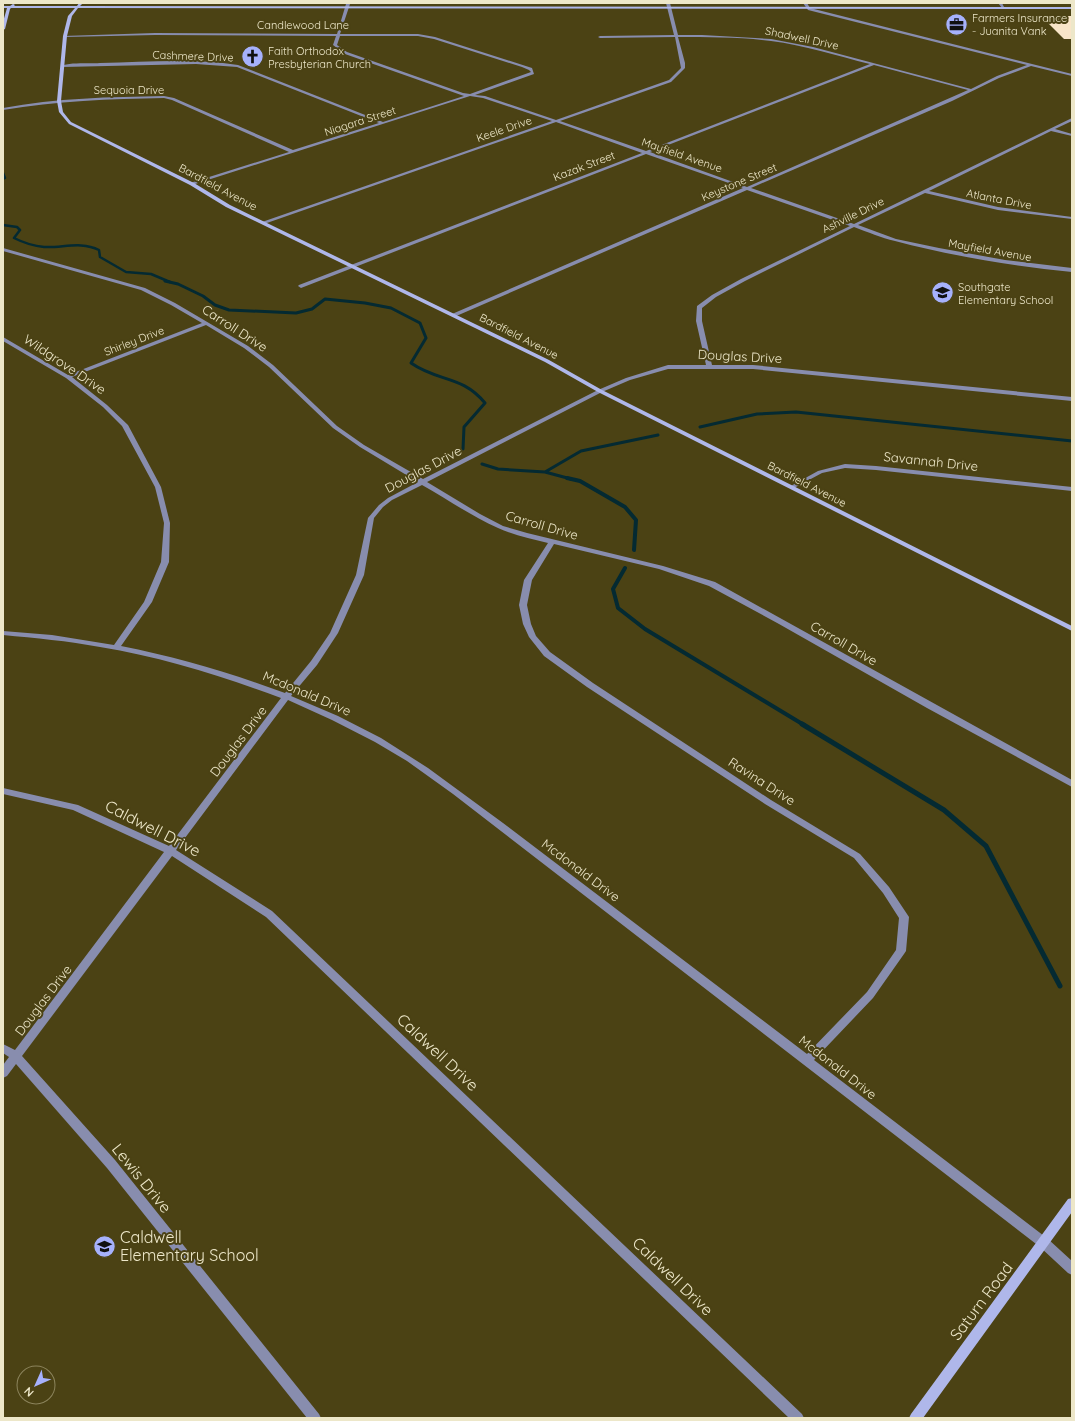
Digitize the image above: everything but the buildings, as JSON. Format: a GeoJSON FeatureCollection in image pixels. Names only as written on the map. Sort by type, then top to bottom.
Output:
{"type":"FeatureCollection","features":[{"type":"Feature","properties":{"kind":"main road"},"geometry":{"type":"LineString","coordinates":[[3,3],[80,5]]}},
{"type":"Feature","properties":{"kind":"main road"},"geometry":{"type":"LineString","coordinates":[[3,29],[8,9],[15,3]]}},
{"type":"Feature","properties":{"kind":"main road"},"geometry":{"type":"LineString","coordinates":[[766,3],[1072,3]]}},
{"type":"Feature","properties":{"kind":"main road"},"geometry":{"type":"LineString","coordinates":[[3,7],[180,4],[347,6],[591,4],[809,9],[1072,8]]}},
{"type":"Feature","properties":{"kind":"main road"},"geometry":{"type":"LineString","coordinates":[[895,4],[899,8]]}},
{"type":"Feature","properties":{"kind":"main road"},"geometry":{"type":"LineString","coordinates":[[58,101],[70,16],[80,5]]}},
{"type":"Feature","properties":{"kind":"main road","name":"Bardfield Avenue"},"geometry":{"type":"LineString","coordinates":[[58,101],[61,112],[70,123],[192,184],[228,206],[547,361],[600,391],[1072,629]]}},
{"type":"Feature","properties":{"kind":"main road","name":"Saturn Road"},"geometry":{"type":"LineString","coordinates":[[914,1418],[1072,1203]]}},
{"type":"Feature","properties":{"kind":"street"},"geometry":{"type":"LineString","coordinates":[[1000,3],[1004,8]]}},
{"type":"Feature","properties":{"kind":"street"},"geometry":{"type":"LineString","coordinates":[[805,4],[809,9],[1072,75]]}},
{"type":"Feature","properties":{"kind":"street"},"geometry":{"type":"LineString","coordinates":[[338,34],[347,6]]}},
{"type":"Feature","properties":{"kind":"street","name":"Keele Drive"},"geometry":{"type":"LineString","coordinates":[[264,223],[670,81],[683,68],[683,63],[669,6]]}},
{"type":"Feature","properties":{"kind":"street","name":"Candlewood Lane"},"geometry":{"type":"LineString","coordinates":[[66,36],[102,34],[338,34],[428,36],[523,66],[531,70],[533,73]]}},
{"type":"Feature","properties":{"kind":"street","name":"Mayfield Avenue"},"geometry":{"type":"LineString","coordinates":[[338,34],[335,45],[346,53],[470,95],[484,97],[556,121],[896,240],[937,250],[1011,263],[1072,270]]}},
{"type":"Feature","properties":{"kind":"street","name":"Shadwell Drive"},"geometry":{"type":"LineString","coordinates":[[600,37],[745,37],[771,40],[812,48],[971,90]]}},
{"type":"Feature","properties":{"kind":"street","name":"Cashmere Drive"},"geometry":{"type":"LineString","coordinates":[[63,66],[182,63],[224,64],[238,66],[383,123]]}},
{"type":"Feature","properties":{"kind":"street","name":"Kazak Street"},"geometry":{"type":"LineString","coordinates":[[301,286],[874,64]]}},
{"type":"Feature","properties":{"kind":"street","name":"Keystone Street"},"geometry":{"type":"LineString","coordinates":[[454,315],[1030,65]]}},
{"type":"Feature","properties":{"kind":"street","name":"Niagara Street"},"geometry":{"type":"LineString","coordinates":[[192,184],[470,95],[533,73]]}},
{"type":"Feature","properties":{"kind":"street","name":"Sequoia Drive"},"geometry":{"type":"LineString","coordinates":[[3,109],[25,104],[58,101],[109,98],[169,98],[293,152]]}},
{"type":"Feature","properties":{"kind":"street","name":"Ashville Drive"},"geometry":{"type":"LineString","coordinates":[[709,366],[699,321],[699,307],[742,280],[1072,118]]}},
{"type":"Feature","properties":{"kind":"street"},"geometry":{"type":"LineString","coordinates":[[1050,129],[1072,135]]}},
{"type":"Feature","properties":{"kind":"street","name":"Atlanta Drive"},"geometry":{"type":"LineString","coordinates":[[925,190],[962,201],[1002,210],[1072,218]]}},
{"type":"Feature","properties":{"kind":"street","name":"Carroll Drive"},"geometry":{"type":"LineString","coordinates":[[3,249],[143,289],[207,323],[246,347],[271,366],[336,427],[362,446],[478,515],[501,527],[552,542],[661,567],[694,576],[712,584],[1072,784]]}},
{"type":"Feature","properties":{"kind":"street","name":"Shirley Drive"},"geometry":{"type":"LineString","coordinates":[[68,377],[207,323]]}},
{"type":"Feature","properties":{"kind":"street","name":"Wildgrove Drive"},"geometry":{"type":"LineString","coordinates":[[3,339],[68,377],[105,406],[125,425],[158,487],[167,523],[164,562],[148,602],[116,647]]}},
{"type":"Feature","properties":{"kind":"street","name":"Douglas Drive"},"geometry":{"type":"LineString","coordinates":[[3,1073],[171,852],[286,697],[314,663],[334,633],[360,575],[371,518],[381,506],[390,499],[600,391],[628,379],[668,367],[753,367],[1072,399]]}},
{"type":"Feature","properties":{"kind":"street","name":"Savannah Drive"},"geometry":{"type":"LineString","coordinates":[[792,487],[820,472],[845,466],[1072,489]]}},
{"type":"Feature","properties":{"kind":"street","name":"Ravina Drive"},"geometry":{"type":"LineString","coordinates":[[552,542],[528,580],[523,605],[527,624],[533,638],[547,654],[590,685],[749,789],[857,856],[886,890],[904,917],[901,951],[870,995],[808,1060]]}},
{"type":"Feature","properties":{"kind":"street","name":"Mcdonald Drive"},"geometry":{"type":"LineString","coordinates":[[3,633],[44,636],[116,647],[244,681],[307,705],[379,741],[420,766],[500,824],[1044,1243],[1072,1269]]}},
{"type":"Feature","properties":{"kind":"street","name":"Caldwell Drive"},"geometry":{"type":"LineString","coordinates":[[3,791],[75,807],[171,852],[269,914],[798,1418]]}},
{"type":"Feature","properties":{"kind":"street","name":"Lewis Drive"},"geometry":{"type":"LineString","coordinates":[[3,1048],[16,1056],[111,1164],[315,1418]]}},
{"type":"Feature","properties":{"kind":"waterway"},"geometry":{"type":"LineString","coordinates":[[3,173],[5,178],[3,179]]}},
{"type":"Feature","properties":{"kind":"waterway"},"geometry":{"type":"LineString","coordinates":[[3,225],[17,227],[20,230],[14,238],[25,243],[44,247],[79,245],[92,247],[99,250],[100,257],[126,272],[151,274],[170,282]]}},
{"type":"Feature","properties":{"kind":"waterway"},"geometry":{"type":"LineString","coordinates":[[165,281],[178,284],[203,296],[215,305],[229,310],[296,313],[312,309],[325,299],[365,303],[391,308],[420,323],[426,338],[411,363],[421,369],[459,383],[476,394],[485,403],[464,427],[463,449]]}},
{"type":"Feature","properties":{"kind":"waterway"},"geometry":{"type":"LineString","coordinates":[[700,427],[757,414],[796,412],[1072,441]]}},
{"type":"Feature","properties":{"kind":"waterway"},"geometry":{"type":"LineString","coordinates":[[545,472],[581,451],[658,435]]}},
{"type":"Feature","properties":{"kind":"waterway"},"geometry":{"type":"LineString","coordinates":[[482,464],[498,469],[545,472]]}},
{"type":"Feature","properties":{"kind":"waterway"},"geometry":{"type":"LineString","coordinates":[[545,472],[569,478]]}},
{"type":"Feature","properties":{"kind":"waterway"},"geometry":{"type":"LineString","coordinates":[[569,478],[580,481],[625,507],[636,520],[634,550]]}},
{"type":"Feature","properties":{"kind":"waterway"},"geometry":{"type":"LineString","coordinates":[[625,568],[613,589],[618,608],[645,629],[804,725]]}},
{"type":"Feature","properties":{"kind":"waterway"},"geometry":{"type":"LineString","coordinates":[[802,724],[944,810],[986,846],[1060,986]]}},
{"type":"Feature","properties":{"kind":"place","name":"Farmers Insurance - Juanita Vank"},"geometry":{"type":"Point","coordinates":[956,24]}},
{"type":"Feature","properties":{"kind":"place","name":"Faith Orthodox Presbyterian Church"},"geometry":{"type":"Point","coordinates":[252,57]}},
{"type":"Feature","properties":{"kind":"place","name":"Southgate Elementary School"},"geometry":{"type":"Point","coordinates":[943,293]}},
{"type":"Feature","properties":{"kind":"place","name":"Caldwell Elementary School"},"geometry":{"type":"Point","coordinates":[104,1246]}}]}
